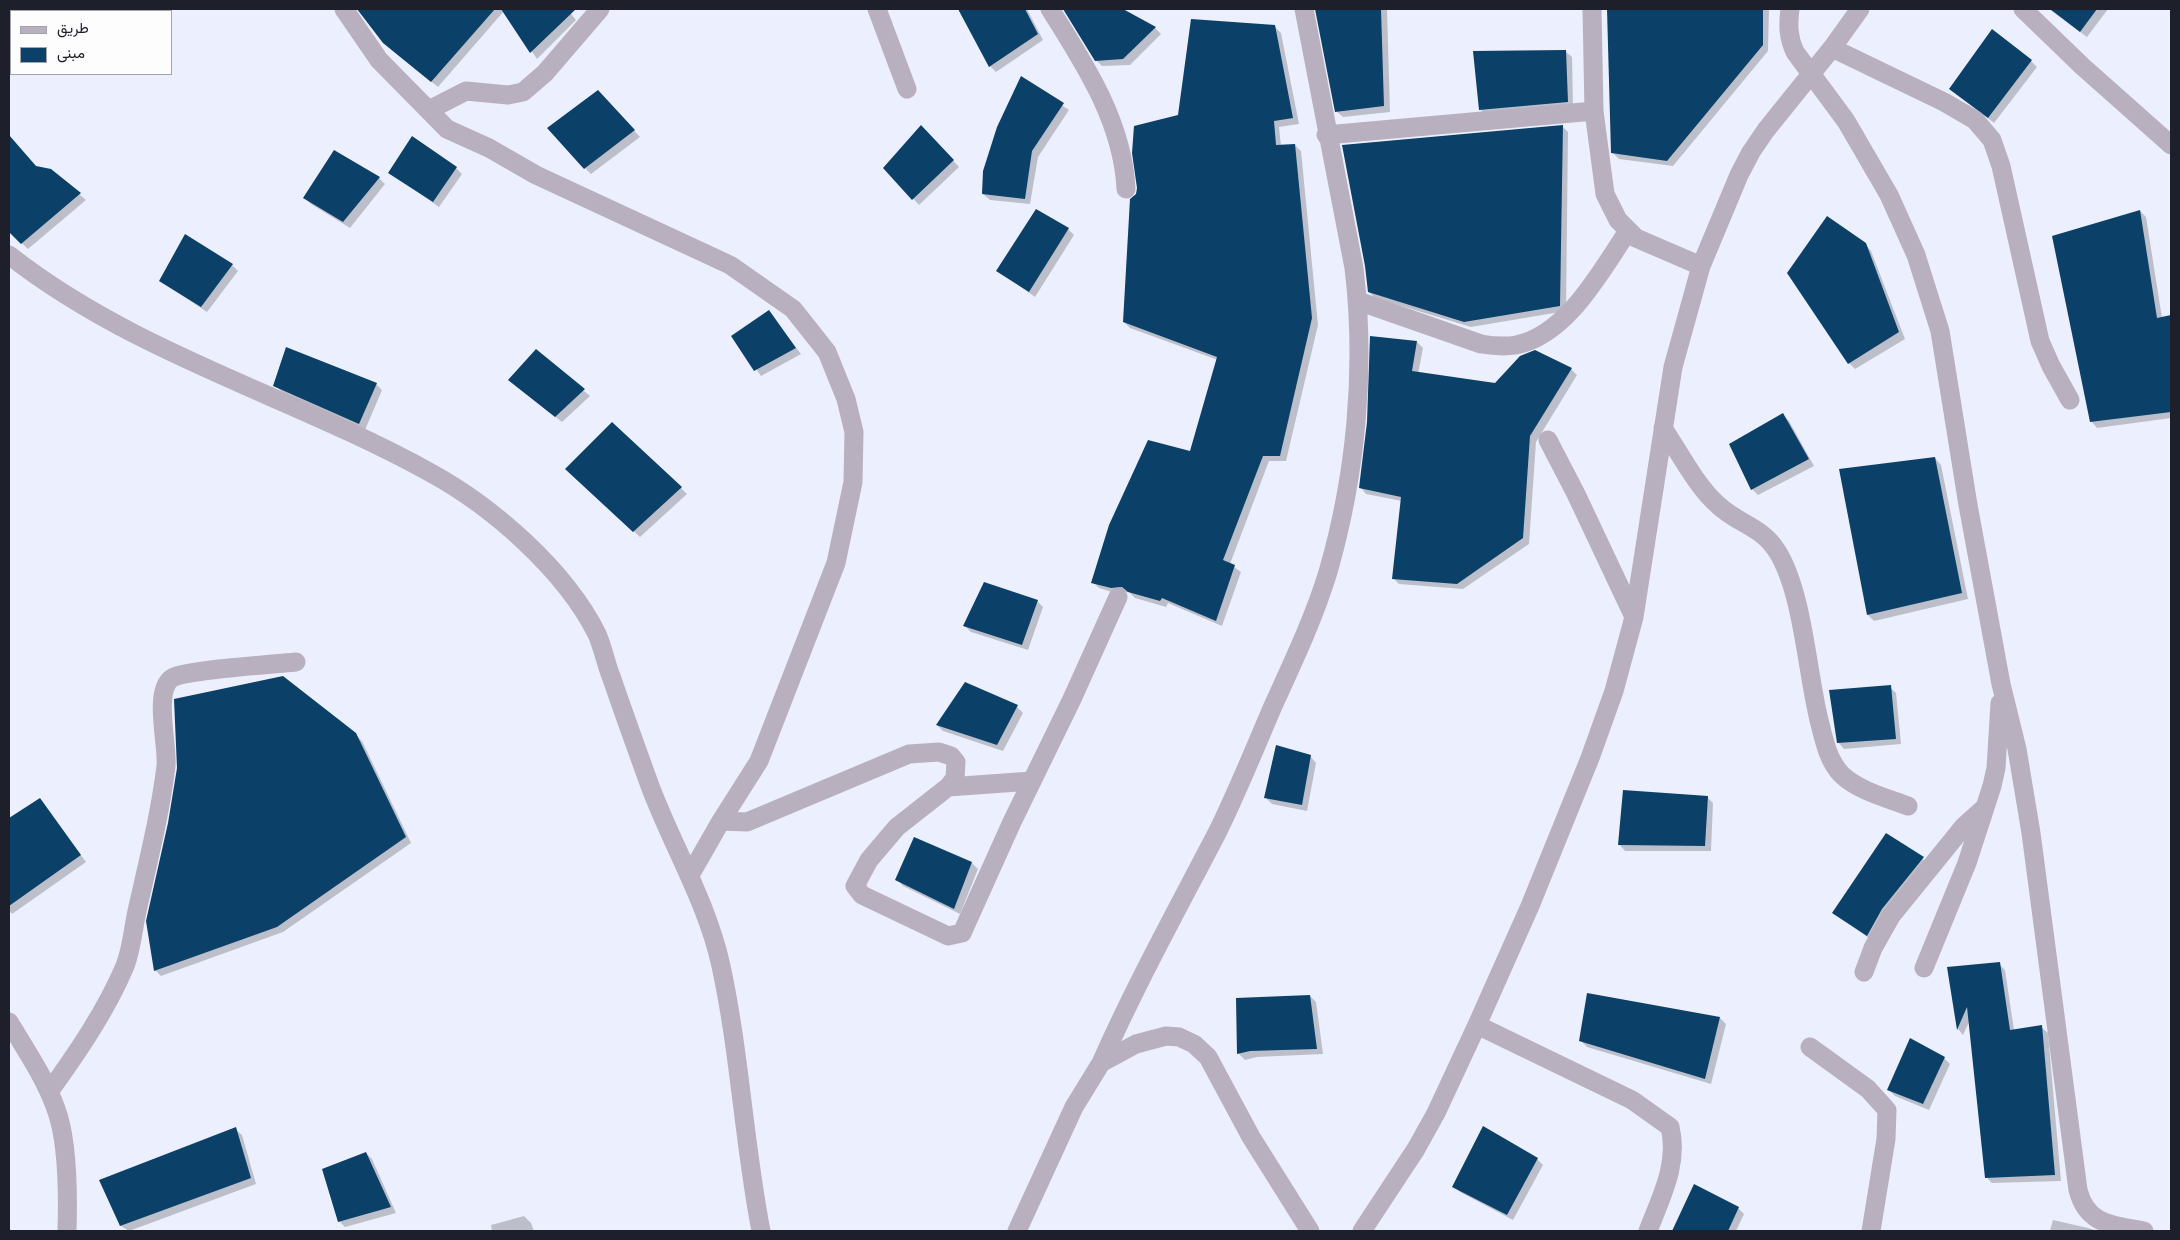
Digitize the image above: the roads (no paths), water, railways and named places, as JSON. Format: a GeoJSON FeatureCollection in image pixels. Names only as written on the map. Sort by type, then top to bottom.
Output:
{"type":"FeatureCollection","features":[{"type":"Feature","properties":{"kind":"street"},"geometry":{"type":"LineString","coordinates":[[344,9],[379,60],[447,128],[489,148],[536,175],[710,254],[753,280],[793,309],[826,352],[846,399],[854,432],[853,482],[836,562],[759,761],[690,875]]}},
{"type":"Feature","properties":{"kind":"street"},"geometry":{"type":"LineString","coordinates":[[429,110],[466,91],[508,95],[523,92],[545,73],[600,9]]}},
{"type":"Feature","properties":{"kind":"street"},"geometry":{"type":"LineString","coordinates":[[877,9],[906,88]]}},
{"type":"Feature","properties":{"kind":"street"},"geometry":{"type":"LineString","coordinates":[[1050,9],[1085,63],[1107,111],[1120,152],[1126,189]]}},
{"type":"Feature","properties":{"kind":"street"},"geometry":{"type":"LineString","coordinates":[[1017,1231],[1074,1107],[1101,1063],[1139,981],[1237,792],[1313,615],[1327,574],[1349,478],[1358,372],[1358,301],[1354,268],[1326,135],[1304,9]]}},
{"type":"Feature","properties":{"kind":"street"},"geometry":{"type":"LineString","coordinates":[[1592,9],[1594,111],[1605,194],[1618,220],[1628,231],[1645,243],[1701,266]]}},
{"type":"Feature","properties":{"kind":"street"},"geometry":{"type":"LineString","coordinates":[[1790,9],[1788,24],[1790,41],[1795,52],[1846,121],[1889,195],[1913,248],[1930,293],[1940,331],[1968,505],[2001,684],[2017,749],[2031,833],[2081,1201],[2085,1210],[2092,1216],[2112,1224],[2144,1231]]}},
{"type":"Feature","properties":{"kind":"street"},"geometry":{"type":"LineString","coordinates":[[1362,1231],[1416,1149],[1436,1113],[1477,1025],[1530,906],[1590,758],[1617,682],[1634,617],[1675,358],[1701,266],[1739,175],[1751,152],[1860,9]]}},
{"type":"Feature","properties":{"kind":"street"},"geometry":{"type":"LineString","coordinates":[[2024,9],[2082,66],[2171,145]]}},
{"type":"Feature","properties":{"kind":"street"},"geometry":{"type":"LineString","coordinates":[[1832,48],[1944,102],[1975,120],[1986,130],[1996,149],[2001,166],[2040,341],[2051,366],[2070,400]]}},
{"type":"Feature","properties":{"kind":"street"},"geometry":{"type":"LineString","coordinates":[[1326,135],[1594,111]]}},
{"type":"Feature","properties":{"kind":"street"},"geometry":{"type":"LineString","coordinates":[[1358,301],[1481,344],[1518,345],[1553,327],[1570,312],[1586,293],[1628,231]]}},
{"type":"Feature","properties":{"kind":"street"},"geometry":{"type":"LineString","coordinates":[[9,255],[54,286],[126,330],[193,364],[373,442],[459,489],[490,512],[528,546],[579,604],[598,636],[650,786],[704,908],[720,963],[730,1011],[750,1175],[761,1231]]}},
{"type":"Feature","properties":{"kind":"street"},"geometry":{"type":"LineString","coordinates":[[1663,428],[1716,504],[1725,512],[1759,530],[1780,558],[1798,613],[1814,699],[1823,737],[1832,763],[1843,776],[1857,785],[1908,806]]}},
{"type":"Feature","properties":{"kind":"street"},"geometry":{"type":"LineString","coordinates":[[1548,440],[1576,494],[1634,617]]}},
{"type":"Feature","properties":{"kind":"street"},"geometry":{"type":"LineString","coordinates":[[721,821],[741,823],[754,820],[900,758],[926,752],[939,752],[951,756],[956,762],[955,778],[948,787],[897,827],[870,860],[855,886],[862,894],[938,932],[954,936],[962,933],[968,925],[997,854],[1072,699],[1118,597]]}},
{"type":"Feature","properties":{"kind":"street"},"geometry":{"type":"LineString","coordinates":[[49,1092],[71,1062],[113,991],[131,948],[160,811],[167,758],[162,695],[166,685],[172,678],[190,674],[296,662]]}},
{"type":"Feature","properties":{"kind":"street"},"geometry":{"type":"LineString","coordinates":[[1924,968],[1967,863],[1996,768],[2001,684]]}},
{"type":"Feature","properties":{"kind":"street"},"geometry":{"type":"LineString","coordinates":[[948,787],[1032,781]]}},
{"type":"Feature","properties":{"kind":"street"},"geometry":{"type":"LineString","coordinates":[[1864,972],[1891,916],[1964,826],[1983,808]]}},
{"type":"Feature","properties":{"kind":"street"},"geometry":{"type":"LineString","coordinates":[[9,1022],[49,1092],[57,1111],[63,1142],[67,1231]]}},
{"type":"Feature","properties":{"kind":"street"},"geometry":{"type":"LineString","coordinates":[[1477,1025],[1632,1100],[1670,1127],[1674,1144],[1672,1164],[1665,1188],[1648,1231]]}},
{"type":"Feature","properties":{"kind":"street"},"geometry":{"type":"LineString","coordinates":[[1101,1063],[1136,1044],[1154,1038],[1179,1037],[1194,1044],[1208,1057],[1251,1137],[1310,1231]]}},
{"type":"Feature","properties":{"kind":"street"},"geometry":{"type":"LineString","coordinates":[[1810,1046],[1868,1089],[1887,1110],[1886,1139],[1871,1231]]}}]}
